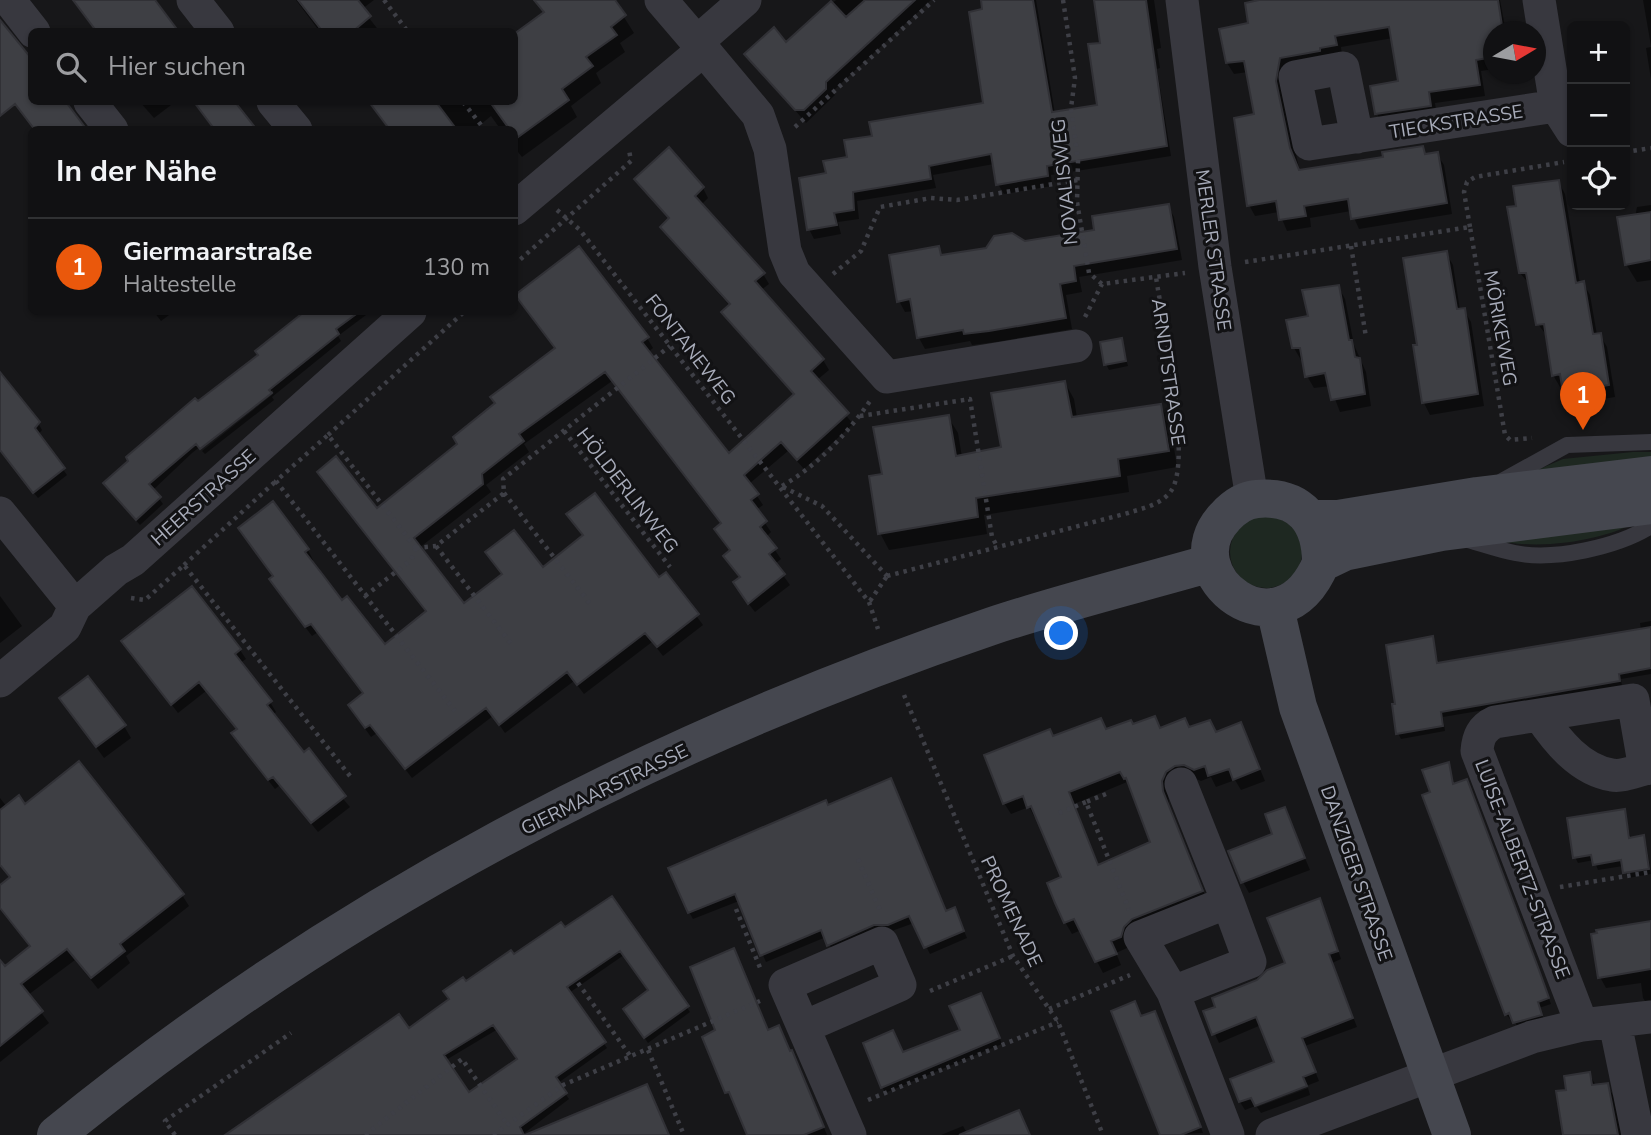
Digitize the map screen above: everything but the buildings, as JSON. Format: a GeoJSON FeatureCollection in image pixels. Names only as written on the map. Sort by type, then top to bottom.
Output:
{"type":"FeatureCollection","features":[{"type":"Feature","properties":{"kind":"main road"},"geometry":{"type":"LineString","coordinates":[[1311,519],[1338,519],[1476,496],[1651,475]]}},
{"type":"Feature","properties":{"kind":"main road"},"geometry":{"type":"LineString","coordinates":[[1274,498],[1295,505],[1311,519],[1321,540],[1321,563],[1312,584],[1296,600],[1275,608],[1253,607],[1234,598],[1219,583],[1212,563],[1212,542],[1219,523],[1233,508],[1252,499],[1274,498]]}},
{"type":"Feature","properties":{"kind":"main road"},"geometry":{"type":"LineString","coordinates":[[1321,563],[1344,552],[1442,532],[1651,505]]}},
{"type":"Feature","properties":{"kind":"main road","name":"GIERMAARSTRASSE"},"geometry":{"type":"LineString","coordinates":[[56,1135],[124,1080],[326,941],[479,849],[627,774],[821,690],[993,626],[1212,563]]}},
{"type":"Feature","properties":{"kind":"main road","name":"DANZIGER STRASSE"},"geometry":{"type":"LineString","coordinates":[[1275,608],[1298,707],[1452,1135]]}},
{"type":"Feature","properties":{"kind":"street"},"geometry":{"type":"LineString","coordinates":[[9,0],[31,28]]}},
{"type":"Feature","properties":{"kind":"street"},"geometry":{"type":"LineString","coordinates":[[193,0],[215,28]]}},
{"type":"Feature","properties":{"kind":"street"},"geometry":{"type":"LineString","coordinates":[[662,0],[758,115],[770,149],[785,251],[794,273],[887,377],[1076,346]]}},
{"type":"Feature","properties":{"kind":"street"},"geometry":{"type":"LineString","coordinates":[[526,199],[617,122],[700,46],[745,0]]}},
{"type":"Feature","properties":{"kind":"street","name":"MERLER STRASSE"},"geometry":{"type":"LineString","coordinates":[[1182,0],[1215,267],[1252,499]]}},
{"type":"Feature","properties":{"kind":"street","name":"TIECKSTRASSE"},"geometry":{"type":"LineString","coordinates":[[1357,137],[1564,119],[1539,0]]}},
{"type":"Feature","properties":{"kind":"street"},"geometry":{"type":"LineString","coordinates":[[92,105],[109,126]]}},
{"type":"Feature","properties":{"kind":"street"},"geometry":{"type":"LineString","coordinates":[[275,105],[293,126]]}},
{"type":"Feature","properties":{"kind":"street","name":"HEERSTRASSE"},"geometry":{"type":"LineString","coordinates":[[0,681],[65,627],[75,606],[116,570],[133,560],[407,315]]}},
{"type":"Feature","properties":{"kind":"street"},"geometry":{"type":"LineString","coordinates":[[0,513],[75,606]]}},
{"type":"Feature","properties":{"kind":"street","name":"LUISE-ALBERTZ-STRASSE"},"geometry":{"type":"LineString","coordinates":[[1540,716],[1487,725],[1478,741],[1477,751],[1582,1025]]}},
{"type":"Feature","properties":{"kind":"street"},"geometry":{"type":"LineString","coordinates":[[1156,964],[1250,962],[1181,784]]}},
{"type":"Feature","properties":{"kind":"street"},"geometry":{"type":"LineString","coordinates":[[1156,964],[1228,902]]}},
{"type":"Feature","properties":{"kind":"street"},"geometry":{"type":"LineString","coordinates":[[804,1027],[900,985],[882,943],[782,987],[804,1027],[845,1124]]}},
{"type":"Feature","properties":{"kind":"street"},"geometry":{"type":"LineString","coordinates":[[1156,964],[1228,1135]]}},
{"type":"Feature","properties":{"kind":"street"},"geometry":{"type":"LineString","coordinates":[[1272,1135],[1532,1037],[1582,1025],[1651,1017]]}},
{"type":"Feature","properties":{"kind":"street"},"geometry":{"type":"LineString","coordinates":[[1615,1023],[1638,1135]]}},
{"type":"Feature","properties":{"kind":"lane"},"geometry":{"type":"LineString","coordinates":[[1476,496],[1567,445],[1651,442]]}},
{"type":"Feature","properties":{"kind":"lane"},"geometry":{"type":"LineString","coordinates":[[1442,532],[1517,554],[1552,553],[1612,544],[1651,526]]}},
{"type":"Feature","properties":{"kind":"path"},"geometry":{"type":"LineString","coordinates":[[384,0],[405,28]]}},
{"type":"Feature","properties":{"kind":"path"},"geometry":{"type":"LineString","coordinates":[[770,149],[934,0]]}},
{"type":"Feature","properties":{"kind":"path","name":"NOVALISWEG"},"geometry":{"type":"LineString","coordinates":[[1063,0],[1075,78],[1071,108],[1079,180],[1077,202],[1089,273],[1102,284]]}},
{"type":"Feature","properties":{"kind":"path"},"geometry":{"type":"LineString","coordinates":[[465,105],[482,126]]}},
{"type":"Feature","properties":{"kind":"path"},"geometry":{"type":"LineString","coordinates":[[518,261],[631,161],[625,131],[617,122]]}},
{"type":"Feature","properties":{"kind":"path"},"geometry":{"type":"LineString","coordinates":[[1630,151],[1651,148]]}},
{"type":"Feature","properties":{"kind":"path","name":"MÖRIKEWEG"},"geometry":{"type":"LineString","coordinates":[[1505,435],[1464,192],[1467,182],[1475,177],[1567,161]]}},
{"type":"Feature","properties":{"kind":"path"},"geometry":{"type":"LineString","coordinates":[[811,292],[861,251],[880,207],[931,198],[957,200],[1079,180]]}},
{"type":"Feature","properties":{"kind":"path","name":"FONTANEWEG"},"geometry":{"type":"LineString","coordinates":[[526,199],[580,230],[869,602]]}},
{"type":"Feature","properties":{"kind":"path"},"geometry":{"type":"LineString","coordinates":[[1076,346],[1084,320],[1102,284],[1470,227]]}},
{"type":"Feature","properties":{"kind":"path"},"geometry":{"type":"LineString","coordinates":[[1351,246],[1366,337]]}},
{"type":"Feature","properties":{"kind":"path","name":"ARNDTSTRASSE"},"geometry":{"type":"LineString","coordinates":[[887,576],[1153,505],[1171,491],[1177,480],[1180,449],[1156,277]]}},
{"type":"Feature","properties":{"kind":"path"},"geometry":{"type":"LineString","coordinates":[[416,548],[328,435],[461,315]]}},
{"type":"Feature","properties":{"kind":"path","name":"HÖLDERLINWEG"},"geometry":{"type":"LineString","coordinates":[[436,546],[504,493],[503,479],[670,346]]}},
{"type":"Feature","properties":{"kind":"path"},"geometry":{"type":"LineString","coordinates":[[781,486],[803,474],[860,416],[887,377]]}},
{"type":"Feature","properties":{"kind":"path"},"geometry":{"type":"LineString","coordinates":[[860,416],[970,399],[992,537],[998,548]]}},
{"type":"Feature","properties":{"kind":"path","name":"HÖLDERLINWEG"},"geometry":{"type":"LineString","coordinates":[[564,431],[670,567]]}},
{"type":"Feature","properties":{"kind":"path","name":"HEERSTRASSE"},"geometry":{"type":"LineString","coordinates":[[118,596],[145,600],[328,435]]}},
{"type":"Feature","properties":{"kind":"path","name":"HEERSTRASSE"},"geometry":{"type":"LineString","coordinates":[[276,481],[455,711]]}},
{"type":"Feature","properties":{"kind":"path"},"geometry":{"type":"LineString","coordinates":[[781,486],[822,506],[887,576],[869,602],[878,629]]}},
{"type":"Feature","properties":{"kind":"path"},"geometry":{"type":"LineString","coordinates":[[504,493],[591,605]]}},
{"type":"Feature","properties":{"kind":"path"},"geometry":{"type":"LineString","coordinates":[[416,548],[436,546],[512,645]]}},
{"type":"Feature","properties":{"kind":"path"},"geometry":{"type":"LineString","coordinates":[[365,596],[411,560],[416,548]]}},
{"type":"Feature","properties":{"kind":"path","name":"HEERSTRASSE"},"geometry":{"type":"LineString","coordinates":[[184,565],[350,776]]}},
{"type":"Feature","properties":{"kind":"path","name":"PROMENADE"},"geometry":{"type":"LineString","coordinates":[[904,695],[1013,956],[1058,1022],[1102,1135]]}},
{"type":"Feature","properties":{"kind":"path"},"geometry":{"type":"LineString","coordinates":[[1059,813],[1106,794]]}},
{"type":"Feature","properties":{"kind":"path"},"geometry":{"type":"LineString","coordinates":[[1049,1009],[1156,964],[1086,802]]}},
{"type":"Feature","properties":{"kind":"path"},"geometry":{"type":"LineString","coordinates":[[858,859],[888,929],[887,938],[882,943]]}},
{"type":"Feature","properties":{"kind":"path"},"geometry":{"type":"LineString","coordinates":[[1532,891],[1651,872]]}},
{"type":"Feature","properties":{"kind":"path"},"geometry":{"type":"LineString","coordinates":[[736,909],[765,981],[782,987]]}},
{"type":"Feature","properties":{"kind":"path"},"geometry":{"type":"LineString","coordinates":[[900,985],[921,995],[1013,956]]}},
{"type":"Feature","properties":{"kind":"path"},"geometry":{"type":"LineString","coordinates":[[578,983],[631,1057]]}},
{"type":"Feature","properties":{"kind":"path"},"geometry":{"type":"LineString","coordinates":[[493,1135],[563,1085],[648,1050],[782,987]]}},
{"type":"Feature","properties":{"kind":"path"},"geometry":{"type":"LineString","coordinates":[[845,1124],[1058,1022]]}},
{"type":"Feature","properties":{"kind":"path"},"geometry":{"type":"LineString","coordinates":[[175,1135],[165,1121],[291,1033]]}},
{"type":"Feature","properties":{"kind":"path"},"geometry":{"type":"LineString","coordinates":[[648,1050],[684,1135]]}},
{"type":"Feature","properties":{"kind":"path"},"geometry":{"type":"LineString","coordinates":[[365,1135],[462,1059],[507,1124]]}},
{"type":"Feature","properties":{"kind":"shaded area"},"geometry":{"type":"Polygon","coordinates":[[[1651,452],[1651,462],[1535,471],[1563,459],[1651,452]]]}},
{"type":"Feature","properties":{"kind":"shaded area"},"geometry":{"type":"Polygon","coordinates":[[[1648,515],[1615,531],[1574,541],[1532,544],[1496,540],[1648,515]]]}},
{"type":"Feature","properties":{"kind":"shaded area"},"geometry":{"type":"Polygon","coordinates":[[[1266,516],[1286,522],[1296,532],[1302,552],[1296,572],[1286,582],[1266,588],[1246,582],[1236,572],[1230,552],[1236,532],[1246,522],[1266,516]]]}},
{"type":"Feature","properties":{"kind":"place","name":"Giermaarstraße"},"geometry":{"type":"Point","coordinates":[1583,430]}}]}
